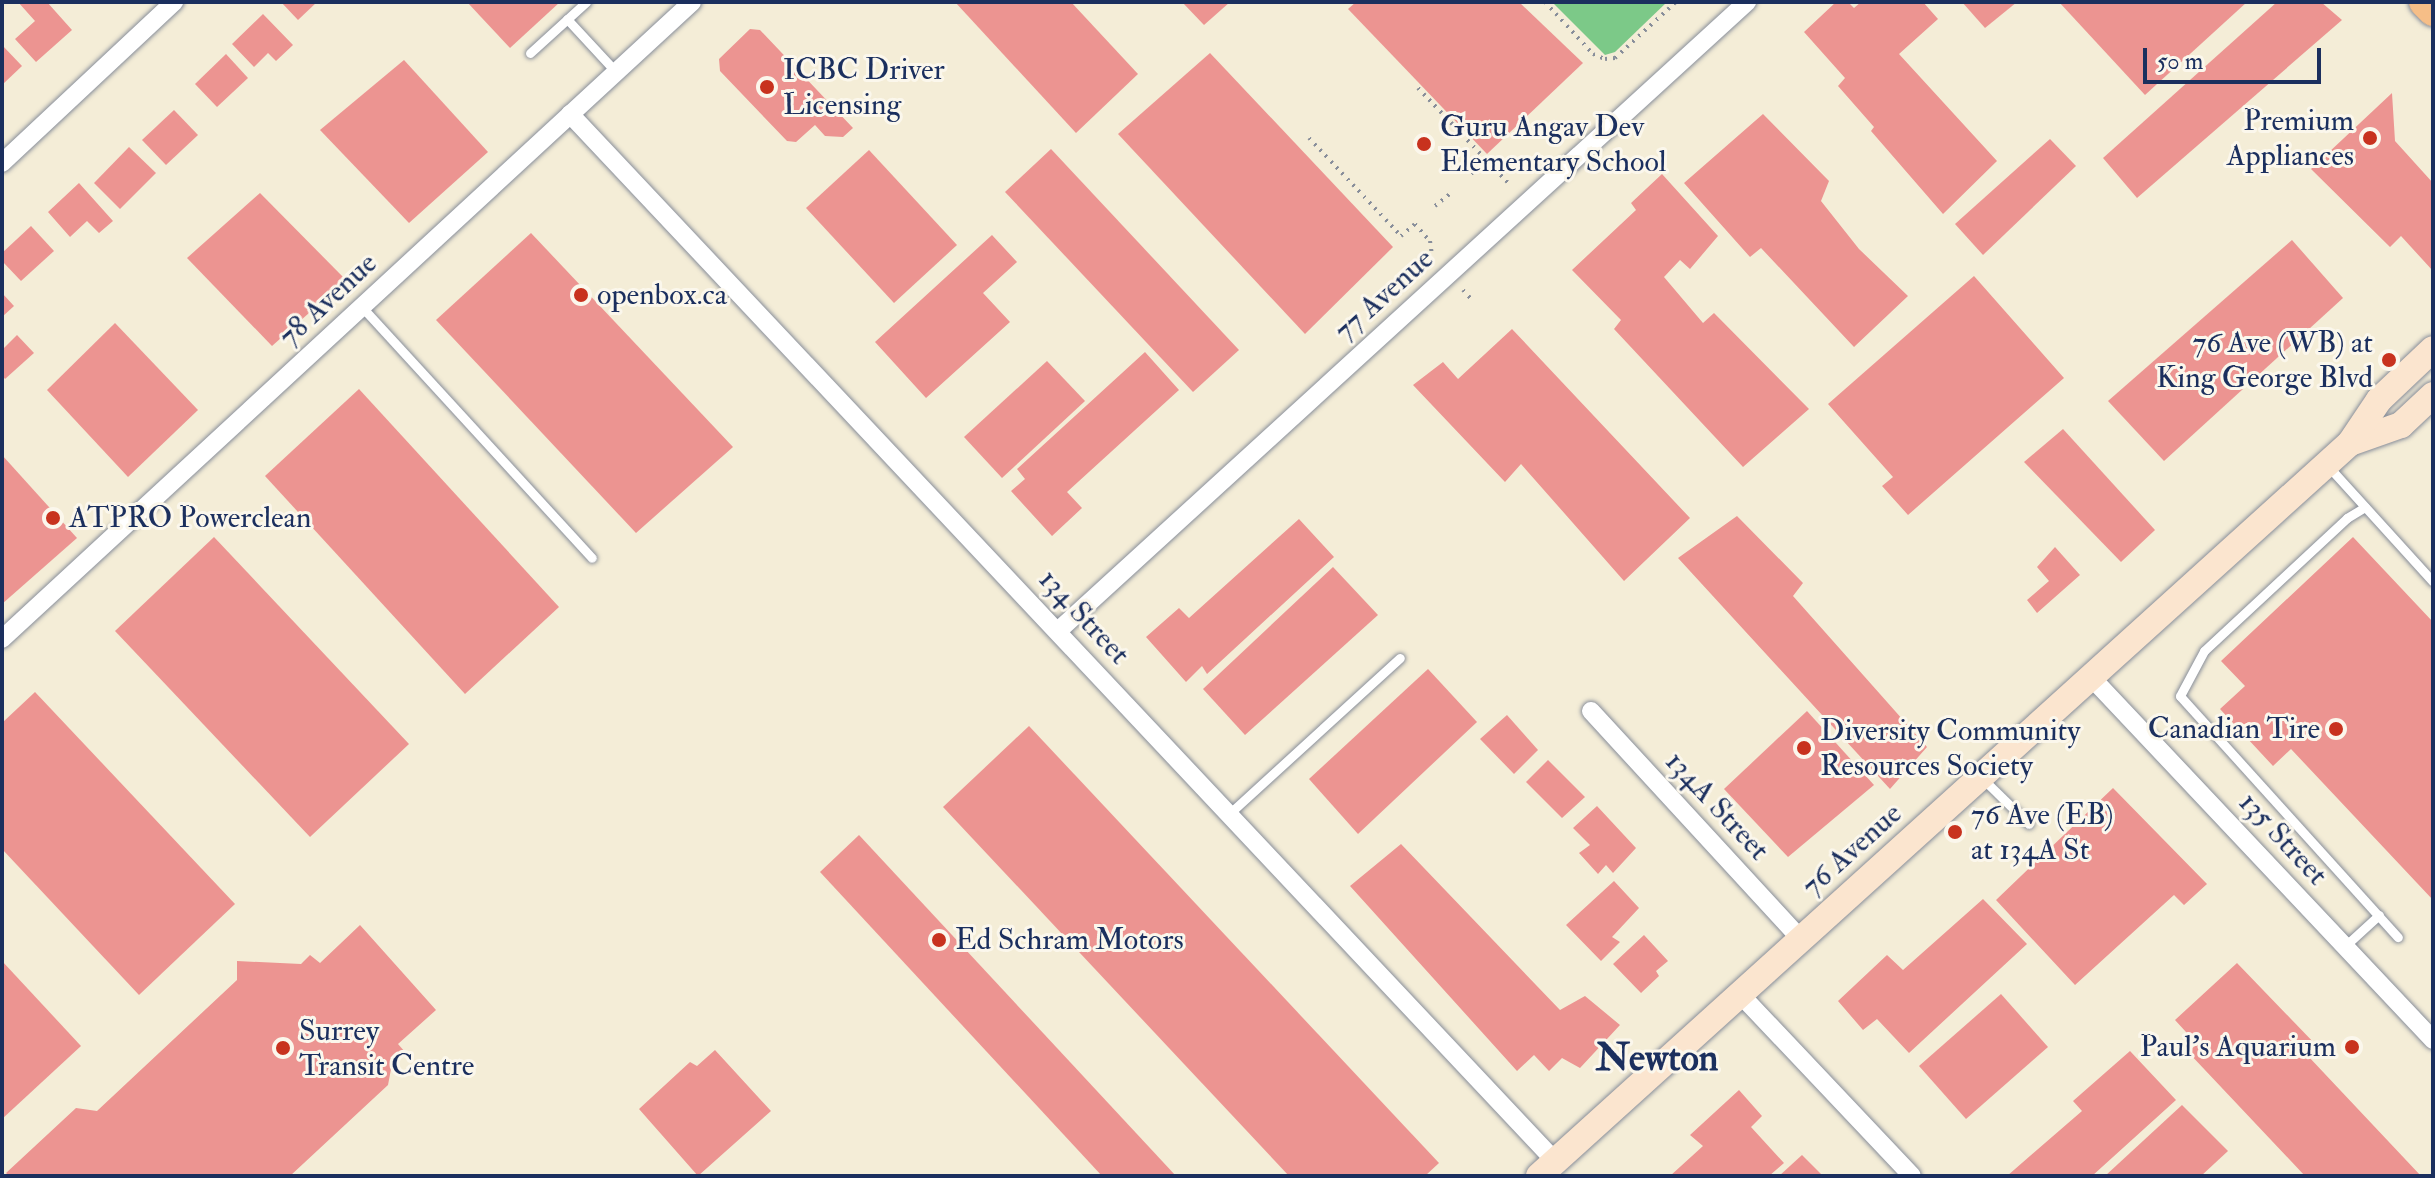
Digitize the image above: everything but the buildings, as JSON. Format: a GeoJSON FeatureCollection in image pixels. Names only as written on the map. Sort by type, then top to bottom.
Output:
{"type":"FeatureCollection","features":[{"type":"Feature","properties":{"kind":"main road"},"geometry":{"type":"LineString","coordinates":[[2424,2],[2433,11]]}},
{"type":"Feature","properties":{"kind":"main road","name":"76 Avenue"},"geometry":{"type":"LineString","coordinates":[[1547,1169],[2350,443],[2379,400],[2433,349]]}},
{"type":"Feature","properties":{"kind":"main road","name":"76 Avenue"},"geometry":{"type":"LineString","coordinates":[[2350,443],[2401,425],[2433,395]]}},
{"type":"Feature","properties":{"kind":"street"},"geometry":{"type":"LineString","coordinates":[[2,163],[174,2]]}},
{"type":"Feature","properties":{"kind":"street","name":"78 Avenue"},"geometry":{"type":"LineString","coordinates":[[2,639],[692,2]]}},
{"type":"Feature","properties":{"kind":"street","name":"77 Avenue"},"geometry":{"type":"LineString","coordinates":[[1059,630],[1747,2]]}},
{"type":"Feature","properties":{"kind":"street","name":"134 Street"},"geometry":{"type":"LineString","coordinates":[[570,114],[1230,813],[1547,1169]]}},
{"type":"Feature","properties":{"kind":"street","name":"135 Street"},"geometry":{"type":"LineString","coordinates":[[2091,677],[2433,1040]]}},
{"type":"Feature","properties":{"kind":"street","name":"134A Street"},"geometry":{"type":"LineString","coordinates":[[1591,711],[1801,939]]}},
{"type":"Feature","properties":{"kind":"street"},"geometry":{"type":"LineString","coordinates":[[1740,994],[1912,1176]]}},
{"type":"Feature","properties":{"kind":"lane"},"geometry":{"type":"LineString","coordinates":[[530,53],[586,2]]}},
{"type":"Feature","properties":{"kind":"lane"},"geometry":{"type":"LineString","coordinates":[[567,19],[616,72]]}},
{"type":"Feature","properties":{"kind":"lane"},"geometry":{"type":"LineString","coordinates":[[362,307],[592,558]]}},
{"type":"Feature","properties":{"kind":"lane"},"geometry":{"type":"LineString","coordinates":[[2327,464],[2433,582]]}},
{"type":"Feature","properties":{"kind":"lane"},"geometry":{"type":"LineString","coordinates":[[2365,507],[2347,518],[2204,651],[2180,696],[2398,937]]}},
{"type":"Feature","properties":{"kind":"lane"},"geometry":{"type":"LineString","coordinates":[[1230,813],[1400,658]]}},
{"type":"Feature","properties":{"kind":"lane"},"geometry":{"type":"LineString","coordinates":[[1981,777],[2029,824]]}},
{"type":"Feature","properties":{"kind":"lane"},"geometry":{"type":"LineString","coordinates":[[2345,946],[2379,915]]}},
{"type":"Feature","properties":{"kind":"path"},"geometry":{"type":"LineString","coordinates":[[1545,2],[1593,54],[1605,59],[1615,58],[1676,2]]}},
{"type":"Feature","properties":{"kind":"path"},"geometry":{"type":"LineString","coordinates":[[1418,88],[1510,185]]}},
{"type":"Feature","properties":{"kind":"path"},"geometry":{"type":"LineString","coordinates":[[1309,138],[1401,236],[1416,223],[1430,241],[1432,256]]}},
{"type":"Feature","properties":{"kind":"path"},"geometry":{"type":"LineString","coordinates":[[1471,174],[1485,160]]}},
{"type":"Feature","properties":{"kind":"path"},"geometry":{"type":"LineString","coordinates":[[1435,206],[1451,193]]}},
{"type":"Feature","properties":{"kind":"path"},"geometry":{"type":"LineString","coordinates":[[1461,289],[1471,299]]}},
{"type":"Feature","properties":{"kind":"green space"},"geometry":{"type":"Polygon","coordinates":[[[1552,2],[1667,2],[1615,52],[1605,55],[1552,2]]]}},
{"type":"Feature","properties":{"kind":"place","name":"ICBC Driver Licensing"},"geometry":{"type":"Point","coordinates":[767,87]}},
{"type":"Feature","properties":{"kind":"place","name":"Premium Appliances"},"geometry":{"type":"Point","coordinates":[2370,138]}},
{"type":"Feature","properties":{"kind":"place","name":"Guru Angav Dev Elementary School"},"geometry":{"type":"Point","coordinates":[1424,144]}},
{"type":"Feature","properties":{"kind":"place","name":"openbox.ca"},"geometry":{"type":"Point","coordinates":[581,295]}},
{"type":"Feature","properties":{"kind":"place","name":"76 Ave (WB) at King George Blvd"},"geometry":{"type":"Point","coordinates":[2389,360]}},
{"type":"Feature","properties":{"kind":"place","name":"ATPRO Powerclean"},"geometry":{"type":"Point","coordinates":[53,518]}},
{"type":"Feature","properties":{"kind":"place","name":"Canadian Tire"},"geometry":{"type":"Point","coordinates":[2336,729]}},
{"type":"Feature","properties":{"kind":"place","name":"Diversity Community Resources Society"},"geometry":{"type":"Point","coordinates":[1804,748]}},
{"type":"Feature","properties":{"kind":"place","name":"76 Ave (EB) at 134A St"},"geometry":{"type":"Point","coordinates":[1955,832]}},
{"type":"Feature","properties":{"kind":"place","name":"Ed Schram Motors"},"geometry":{"type":"Point","coordinates":[939,940]}},
{"type":"Feature","properties":{"kind":"place","name":"Paul's Aquarium"},"geometry":{"type":"Point","coordinates":[2352,1047]}},
{"type":"Feature","properties":{"kind":"place","name":"Surrey Transit Centre"},"geometry":{"type":"Point","coordinates":[283,1048]}},
{"type":"Feature","properties":{"kind":"district","name":"Newton"},"geometry":{"type":"Point","coordinates":[1657,1059]}}]}
